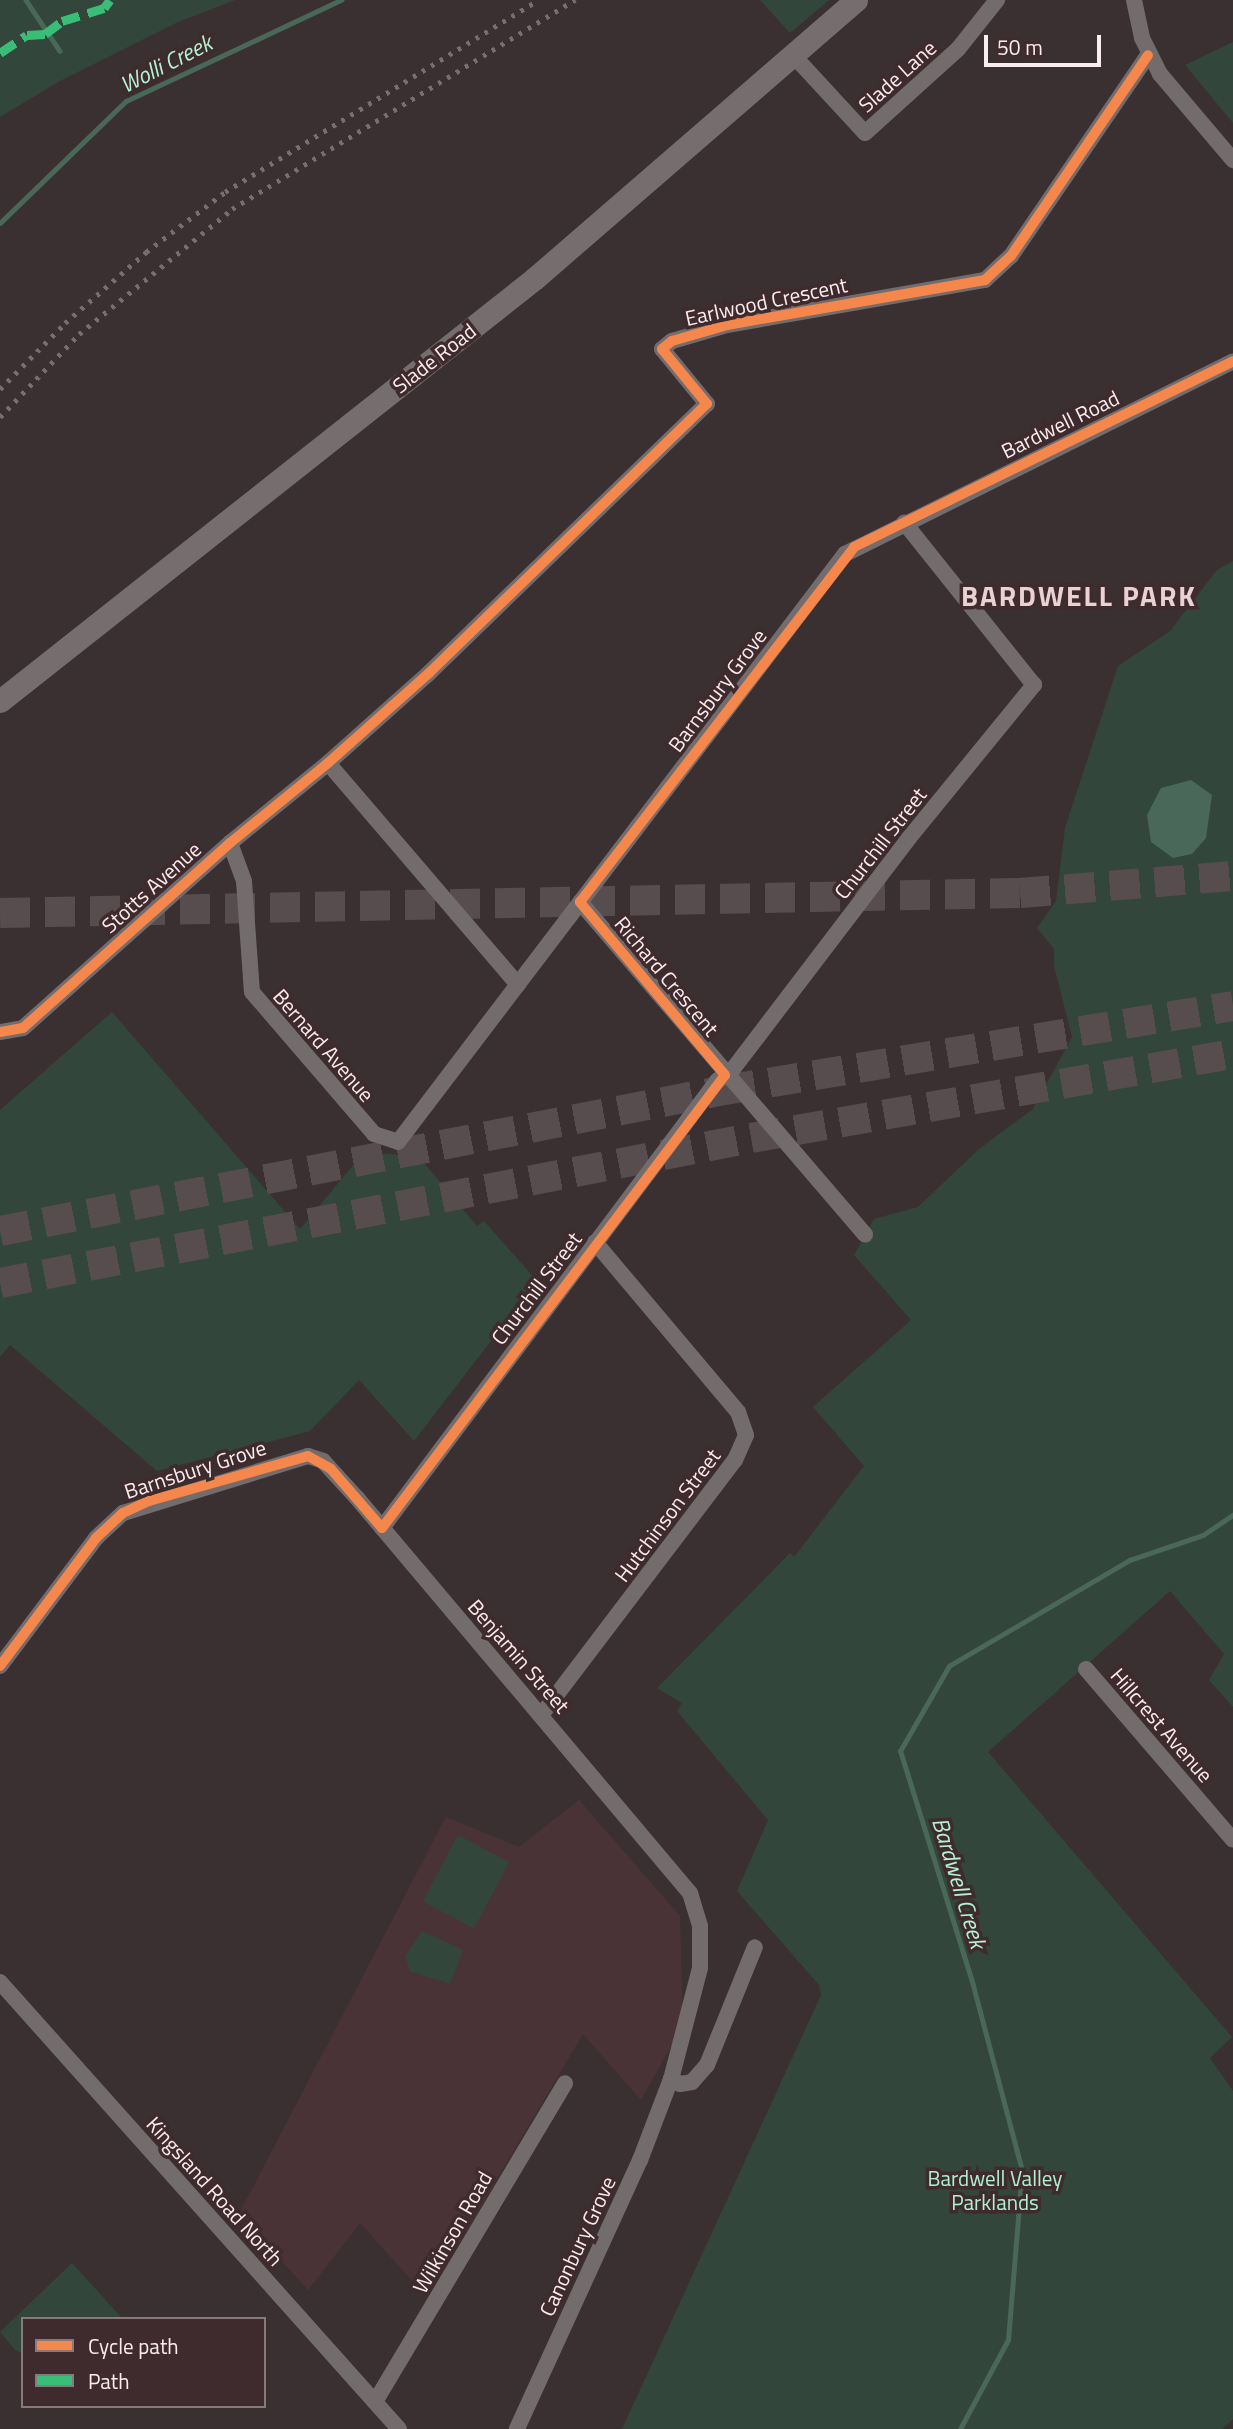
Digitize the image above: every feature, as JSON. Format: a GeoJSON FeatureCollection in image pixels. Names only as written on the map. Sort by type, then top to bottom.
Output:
{"type":"FeatureCollection","features":[{"type":"Feature","properties":{"kind":"main road","name":"Slade Road"},"geometry":{"type":"LineString","coordinates":[[0,701],[534,279],[856,0]]}},
{"type":"Feature","properties":{"kind":"street","name":"Slade Lane"},"geometry":{"type":"LineString","coordinates":[[793,55],[865,133],[958,50],[997,0]]}},
{"type":"Feature","properties":{"kind":"street"},"geometry":{"type":"LineString","coordinates":[[1134,0],[1148,55],[1233,160]]}},
{"type":"Feature","properties":{"kind":"street","name":"Earlwood Crescent"},"geometry":{"type":"LineString","coordinates":[[328,763],[429,673],[707,404],[662,349],[672,341],[726,325],[985,280],[1011,256],[1148,55]]}},
{"type":"Feature","properties":{"kind":"street","name":"Bardwell Road"},"geometry":{"type":"LineString","coordinates":[[904,522],[1233,361]]}},
{"type":"Feature","properties":{"kind":"street","name":"Barnsbury Grove"},"geometry":{"type":"LineString","coordinates":[[386,1140],[398,1142],[410,1131],[580,902],[839,562],[854,547],[904,522]]}},
{"type":"Feature","properties":{"kind":"street","name":"Churchill Street"},"geometry":{"type":"LineString","coordinates":[[382,1528],[595,1242],[1034,685],[904,522]]}},
{"type":"Feature","properties":{"kind":"street"},"geometry":{"type":"LineString","coordinates":[[328,763],[518,985]]}},
{"type":"Feature","properties":{"kind":"street","name":"Stotts Avenue"},"geometry":{"type":"LineString","coordinates":[[0,1032],[23,1028],[230,843],[328,763]]}},
{"type":"Feature","properties":{"kind":"street","name":"Bernard Avenue"},"geometry":{"type":"LineString","coordinates":[[230,843],[244,881],[252,992],[374,1134],[386,1140]]}},
{"type":"Feature","properties":{"kind":"street","name":"Richard Crescent"},"geometry":{"type":"LineString","coordinates":[[580,902],[725,1075],[865,1235]]}},
{"type":"Feature","properties":{"kind":"street","name":"Hutchinson Street"},"geometry":{"type":"LineString","coordinates":[[542,1714],[728,1470],[746,1435],[738,1412],[595,1242]]}},
{"type":"Feature","properties":{"kind":"street","name":"Barnsbury Grove"},"geometry":{"type":"LineString","coordinates":[[0,1666],[96,1538],[123,1513],[308,1456]]}},
{"type":"Feature","properties":{"kind":"street","name":"Benjamin Street"},"geometry":{"type":"LineString","coordinates":[[308,1456],[331,1469],[542,1714],[690,1893]]}},
{"type":"Feature","properties":{"kind":"street","name":"Hillcrest Avenue"},"geometry":{"type":"LineString","coordinates":[[1086,1669],[1233,1840]]}},
{"type":"Feature","properties":{"kind":"street","name":"Canonbury Grove"},"geometry":{"type":"LineString","coordinates":[[517,2429],[640,2160],[671,2079],[701,1956],[698,1914],[690,1893]]}},
{"type":"Feature","properties":{"kind":"street"},"geometry":{"type":"LineString","coordinates":[[671,2079],[680,2084],[692,2082],[707,2065],[755,1947]]}},
{"type":"Feature","properties":{"kind":"street","name":"Kingsland Road North"},"geometry":{"type":"LineString","coordinates":[[0,1982],[399,2429]]}},
{"type":"Feature","properties":{"kind":"street","name":"Wilkinson Road"},"geometry":{"type":"LineString","coordinates":[[375,2402],[565,2083]]}},
{"type":"Feature","properties":{"kind":"shaded area"},"geometry":{"type":"Polygon","coordinates":[[[1191,780],[1212,795],[1206,838],[1192,854],[1173,858],[1151,842],[1147,815],[1161,788],[1191,780]]]}},
{"type":"Feature","properties":{"kind":"shaded area"},"geometry":{"type":"Polygon","coordinates":[[[579,1800],[680,1916],[683,2025],[641,2100],[583,2034],[427,2297],[360,2223],[308,2290],[239,2214],[446,1817],[519,1847],[579,1800]]]}},
{"type":"Feature","properties":{"kind":"green space"},"geometry":{"type":"Polygon","coordinates":[[[0,0],[235,0],[178,22],[60,81],[0,117],[0,0]]]}},
{"type":"Feature","properties":{"kind":"green space"},"geometry":{"type":"Polygon","coordinates":[[[760,0],[829,0],[790,33],[760,0]]]}},
{"type":"Feature","properties":{"kind":"green space"},"geometry":{"type":"Polygon","coordinates":[[[1233,42],[1233,123],[1185,65],[1233,42]]]}},
{"type":"Feature","properties":{"kind":"green space","name":"Bardwell Valley Parklands"},"geometry":{"type":"Polygon","coordinates":[[[1233,561],[1233,1707],[1209,1680],[1224,1654],[1170,1591],[988,1752],[1232,2037],[1210,2058],[1233,2091],[1233,2419],[1222,2429],[622,2429],[821,1995],[819,1985],[737,1891],[768,1820],[677,1711],[682,1703],[657,1688],[790,1553],[794,1557],[864,1466],[813,1407],[911,1320],[854,1255],[874,1219],[918,1207],[979,1149],[1033,1109],[1072,1037],[1054,966],[1054,949],[1037,928],[1056,901],[1065,828],[1118,666],[1170,631],[1217,570],[1233,561]]]}},
{"type":"Feature","properties":{"kind":"green space"},"geometry":{"type":"Polygon","coordinates":[[[112,1012],[300,1229],[364,1152],[418,1156],[477,1226],[484,1221],[537,1281],[414,1441],[359,1380],[310,1431],[157,1471],[10,1345],[0,1357],[0,1110],[112,1012]]]}},
{"type":"Feature","properties":{"kind":"green space"},"geometry":{"type":"Polygon","coordinates":[[[458,1835],[509,1862],[474,1928],[423,1901],[458,1835]]]}},
{"type":"Feature","properties":{"kind":"green space"},"geometry":{"type":"Polygon","coordinates":[[[422,1931],[463,1950],[450,1984],[410,1971],[405,1956],[422,1931]]]}},
{"type":"Feature","properties":{"kind":"green space"},"geometry":{"type":"Polygon","coordinates":[[[72,2263],[121,2317],[21,2317],[21,2353],[15,2350],[0,2332],[72,2263]]]}},
{"type":"Feature","properties":{"kind":"waterway"},"geometry":{"type":"LineString","coordinates":[[26,0],[60,51]]}},
{"type":"Feature","properties":{"kind":"waterway","name":"Wolli Creek"},"geometry":{"type":"LineString","coordinates":[[0,223],[126,101],[341,0]]}},
{"type":"Feature","properties":{"kind":"waterway","name":"Bardwell Creek"},"geometry":{"type":"LineString","coordinates":[[960,2429],[1008,2340],[1022,2171],[973,1985],[900,1751],[949,1666],[1130,1560],[1203,1535],[1233,1515]]}},
{"type":"Feature","properties":{"kind":"tunnel"},"geometry":{"type":"LineString","coordinates":[[0,913],[1020,893],[1233,876]]}},
{"type":"Feature","properties":{"kind":"tunnel"},"geometry":{"type":"LineString","coordinates":[[0,1231],[725,1090],[1233,1006]]}},
{"type":"Feature","properties":{"kind":"tunnel"},"geometry":{"type":"LineString","coordinates":[[0,1283],[751,1138],[1233,1054]]}},
{"type":"Feature","properties":{"kind":"railway"},"geometry":{"type":"LineString","coordinates":[[0,389],[65,323],[146,252],[225,192],[538,0]]}},
{"type":"Feature","properties":{"kind":"railway"},"geometry":{"type":"LineString","coordinates":[[0,417],[79,334],[232,209],[575,0]]}},
{"type":"Feature","properties":{"kind":"marked path"},"geometry":{"type":"LineString","coordinates":[[0,53],[27,35],[45,34],[62,21],[104,8],[110,0]]}},
{"type":"Feature","properties":{"kind":"cycle path"},"geometry":{"type":"LineString","coordinates":[[0,1032],[23,1028],[230,843],[328,763],[429,673],[707,404],[662,349],[672,341],[727,325],[985,280],[1011,256],[1148,55]]}},
{"type":"Feature","properties":{"kind":"cycle path"},"geometry":{"type":"LineString","coordinates":[[0,1666],[96,1538],[123,1513],[149,1501],[308,1456],[331,1469],[382,1528],[725,1075],[580,902],[854,547],[1233,361]]}},
{"type":"Feature","properties":{"kind":"district","name":"BARDWELL PARK"},"geometry":{"type":"Point","coordinates":[1079,596]}}]}
